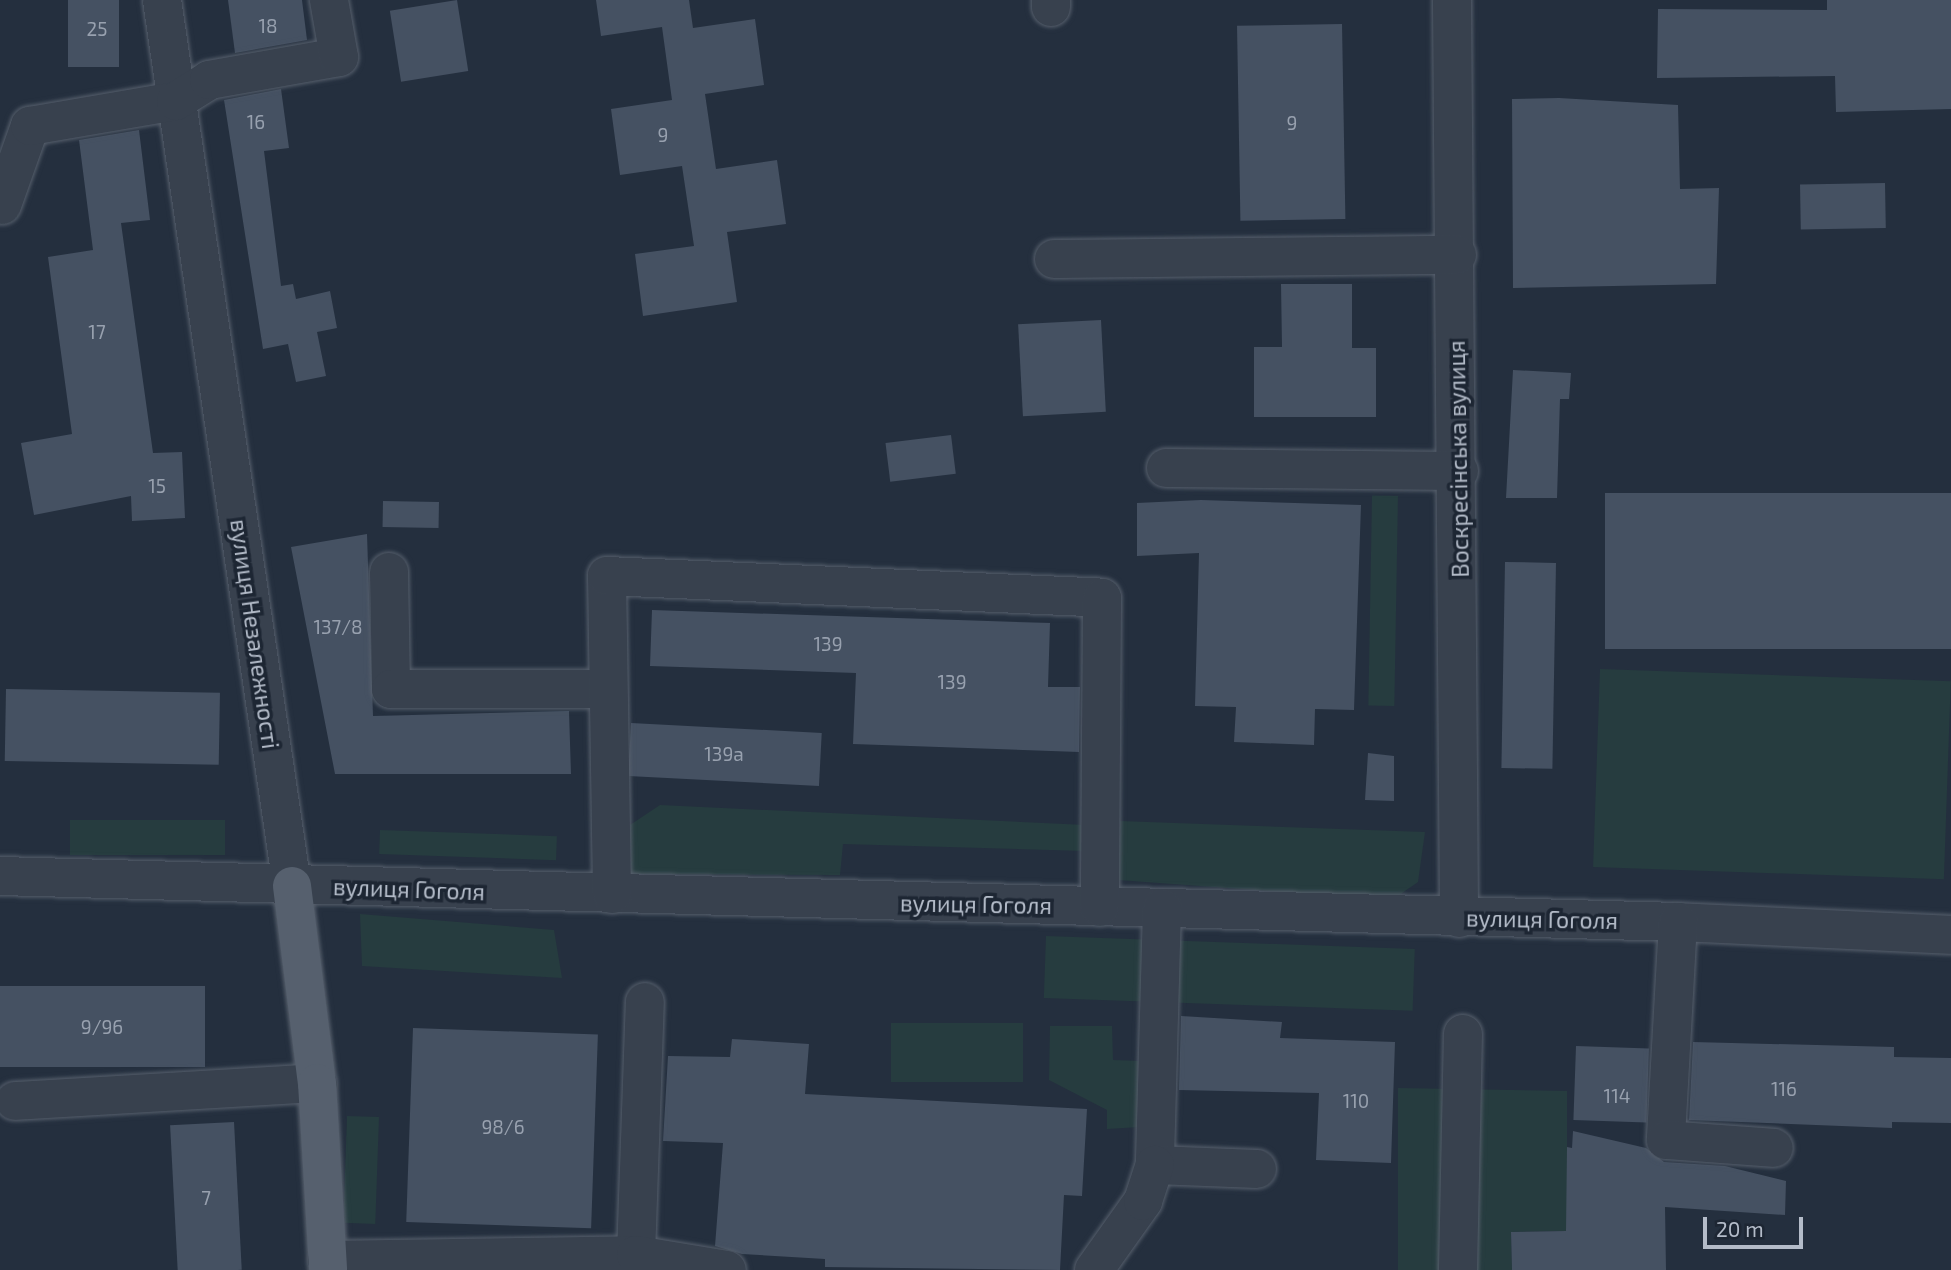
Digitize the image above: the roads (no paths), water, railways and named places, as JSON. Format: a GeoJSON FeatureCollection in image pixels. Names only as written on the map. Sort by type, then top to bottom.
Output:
{"type":"FeatureCollection","features":[{"type":"Feature","properties":{"kind":"main road","name":"вулиця Незалежності"},"geometry":{"type":"LineString","coordinates":[[292,886],[317,1083],[327,1265]]}},
{"type":"Feature","properties":{"kind":"street","name":"вулиця Незалежності"},"geometry":{"type":"LineString","coordinates":[[162,0],[292,886]]}},
{"type":"Feature","properties":{"kind":"street"},"geometry":{"type":"LineString","coordinates":[[2,205],[30,126],[176,101],[209,80],[338,57],[329,0]]}},
{"type":"Feature","properties":{"kind":"street","name":"Воскресінська вулиця"},"geometry":{"type":"LineString","coordinates":[[1452,0],[1457,255],[1459,918]]}},
{"type":"Feature","properties":{"kind":"street"},"geometry":{"type":"LineString","coordinates":[[1054,259],[1457,255]]}},
{"type":"Feature","properties":{"kind":"street"},"geometry":{"type":"LineString","coordinates":[[1166,468],[1458,471]]}},
{"type":"Feature","properties":{"kind":"street"},"geometry":{"type":"LineString","coordinates":[[389,572],[391,690],[608,689]]}},
{"type":"Feature","properties":{"kind":"street"},"geometry":{"type":"LineString","coordinates":[[612,894],[607,576],[1102,598],[1100,907]]}},
{"type":"Feature","properties":{"kind":"street","name":"вулиця Гоголя"},"geometry":{"type":"LineString","coordinates":[[0,876],[1678,922],[1951,935]]}},
{"type":"Feature","properties":{"kind":"street"},"geometry":{"type":"LineString","coordinates":[[1094,1270],[1143,1201],[1155,1165],[1162,908]]}},
{"type":"Feature","properties":{"kind":"street"},"geometry":{"type":"LineString","coordinates":[[1678,922],[1666,1140],[1774,1148]]}},
{"type":"Feature","properties":{"kind":"street"},"geometry":{"type":"LineString","coordinates":[[636,1255],[645,1002]]}},
{"type":"Feature","properties":{"kind":"street"},"geometry":{"type":"LineString","coordinates":[[1458,1270],[1463,1034]]}},
{"type":"Feature","properties":{"kind":"street"},"geometry":{"type":"LineString","coordinates":[[15,1101],[317,1083]]}},
{"type":"Feature","properties":{"kind":"street"},"geometry":{"type":"LineString","coordinates":[[1155,1165],[1257,1169]]}},
{"type":"Feature","properties":{"kind":"street"},"geometry":{"type":"LineString","coordinates":[[327,1265],[636,1255],[727,1270]]}}]}
